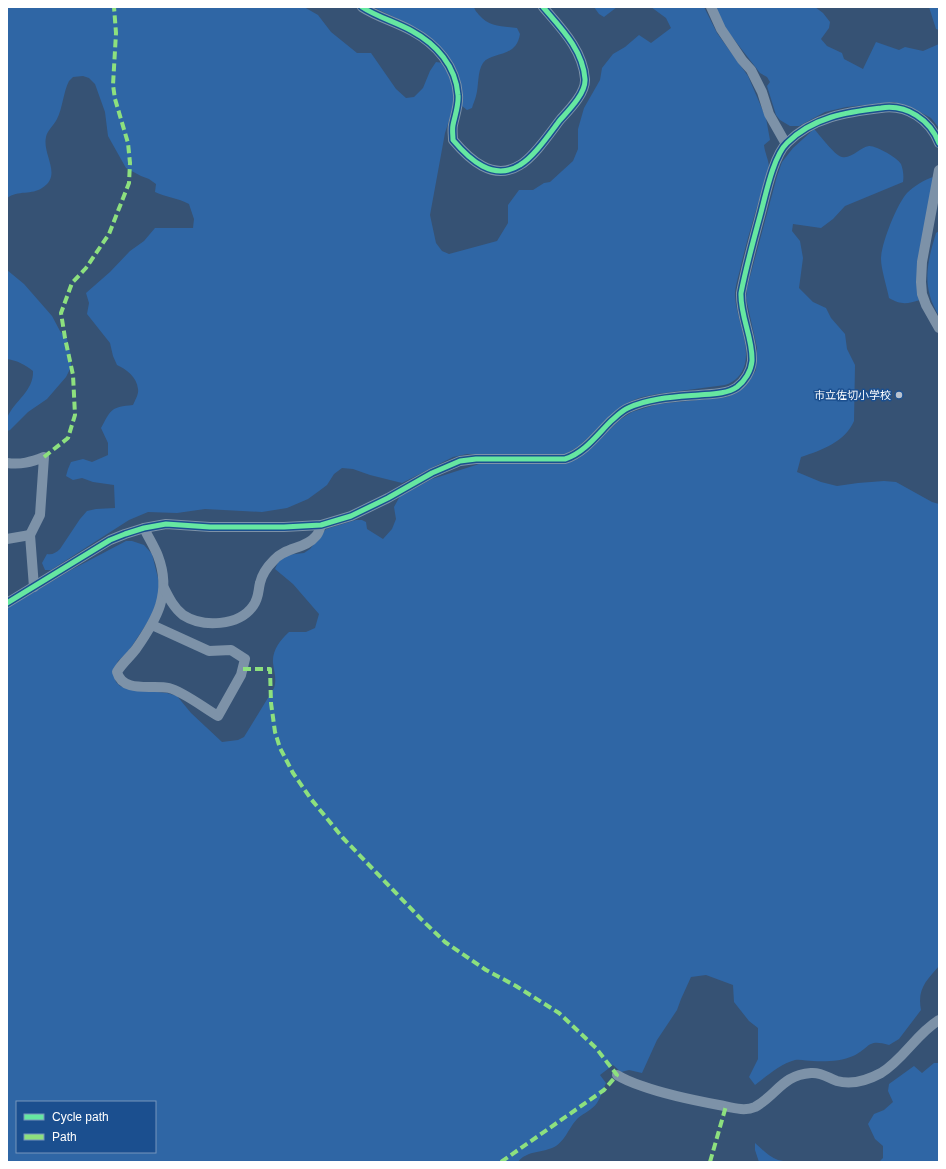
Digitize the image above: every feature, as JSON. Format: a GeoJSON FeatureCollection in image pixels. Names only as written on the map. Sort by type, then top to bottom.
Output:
{"type":"FeatureCollection","features":[{"type":"Feature","properties":{"kind":"street"},"geometry":{"type":"LineString","coordinates":[[362,7],[412,31],[423,38],[443,56],[454,74],[457,85],[458,97],[453,126],[453,140],[464,153],[478,164],[489,170],[505,170],[520,165],[527,160],[580,96],[586,85],[582,63],[574,43],[543,7]]}},
{"type":"Feature","properties":{"kind":"street"},"geometry":{"type":"LineString","coordinates":[[711,7],[721,29],[742,60],[751,70],[762,92],[769,114],[786,144]]}},
{"type":"Feature","properties":{"kind":"street"},"geometry":{"type":"LineString","coordinates":[[7,603],[110,540],[144,528],[166,524],[232,527],[321,525],[351,516],[388,498],[432,473],[460,461],[476,459],[565,459],[573,457],[625,409],[640,403],[658,399],[718,393],[736,388],[743,382],[752,363],[752,351],[740,303],[741,293],[768,188],[777,161],[786,144],[801,131],[815,123],[836,115],[887,107],[901,109],[917,116],[930,127],[939,143]]}},
{"type":"Feature","properties":{"kind":"street"},"geometry":{"type":"LineString","coordinates":[[939,170],[922,262],[921,282],[922,294],[926,305],[939,328]]}},
{"type":"Feature","properties":{"kind":"street"},"geometry":{"type":"LineString","coordinates":[[7,463],[26,463],[44,458],[40,515],[30,535],[34,586]]}},
{"type":"Feature","properties":{"kind":"street"},"geometry":{"type":"LineString","coordinates":[[164,588],[171,602],[184,615],[208,623],[217,623],[234,619],[253,607],[257,600],[262,576],[276,558],[283,553],[311,541],[317,535],[321,525]]}},
{"type":"Feature","properties":{"kind":"street"},"geometry":{"type":"LineString","coordinates":[[144,528],[158,555],[163,571],[163,595],[156,619],[131,656],[122,663],[117,672],[119,678],[124,683],[134,686],[169,688],[218,716],[241,675],[245,659],[231,650],[209,651],[152,625]]}},
{"type":"Feature","properties":{"kind":"street"},"geometry":{"type":"LineString","coordinates":[[7,539],[30,535]]}},
{"type":"Feature","properties":{"kind":"street"},"geometry":{"type":"LineString","coordinates":[[617,1075],[623,1079],[657,1092],[686,1099],[743,1109],[754,1107],[773,1093],[782,1084],[796,1075],[812,1073],[826,1075],[838,1081],[853,1082],[865,1080],[881,1073],[901,1057],[923,1031],[939,1020]]}},
{"type":"Feature","properties":{"kind":"shaded area"},"geometry":{"type":"Polygon","coordinates":[[[7,7],[304,7],[318,15],[331,32],[357,53],[371,53],[396,89],[406,98],[414,97],[423,88],[430,71],[436,62],[443,63],[453,81],[454,105],[445,133],[430,215],[436,243],[442,251],[449,254],[497,241],[508,223],[508,205],[519,190],[533,190],[544,183],[550,182],[573,161],[578,149],[578,129],[584,108],[600,80],[602,68],[613,54],[625,47],[639,35],[651,43],[671,28],[666,18],[651,7],[704,7],[717,33],[748,76],[766,118],[770,140],[764,145],[769,168],[747,240],[735,292],[736,304],[746,348],[745,364],[742,372],[735,380],[725,385],[657,394],[631,401],[621,407],[579,446],[564,455],[467,454],[453,457],[402,483],[353,469],[342,468],[334,474],[327,485],[308,499],[287,508],[262,512],[205,509],[177,513],[148,512],[129,520],[51,570],[45,570],[42,563],[47,554],[57,552],[60,549],[87,511],[115,508],[114,485],[93,482],[82,478],[73,480],[66,476],[71,462],[83,459],[92,462],[108,455],[108,443],[101,428],[112,410],[133,405],[138,393],[136,381],[127,371],[117,365],[110,343],[87,314],[89,303],[86,293],[110,272],[130,251],[144,241],[155,228],[193,228],[194,219],[189,204],[155,192],[156,184],[126,168],[108,136],[105,112],[95,84],[89,78],[83,76],[73,77],[69,81],[65,90],[59,114],[46,137],[51,171],[51,177],[48,183],[38,190],[16,194],[7,198],[7,7]]]}},
{"type":"Feature","properties":{"kind":"shaded area"},"geometry":{"type":"Polygon","coordinates":[[[373,7],[474,7],[479,15],[487,22],[517,28],[520,34],[518,42],[509,51],[487,59],[483,63],[472,108],[467,110],[462,106],[458,78],[415,28],[373,7]]]}},
{"type":"Feature","properties":{"kind":"shaded area"},"geometry":{"type":"Polygon","coordinates":[[[594,7],[617,7],[604,17],[599,14],[594,7]]]}},
{"type":"Feature","properties":{"kind":"shaded area"},"geometry":{"type":"Polygon","coordinates":[[[716,7],[815,7],[823,13],[830,22],[829,28],[821,39],[827,46],[842,53],[844,59],[863,69],[876,42],[899,50],[905,47],[923,51],[939,44],[939,128],[931,118],[918,111],[894,102],[846,107],[825,112],[799,126],[790,126],[780,120],[776,115],[767,86],[770,82],[767,77],[760,73],[726,29],[716,7]]]}},
{"type":"Feature","properties":{"kind":"shaded area"},"geometry":{"type":"Polygon","coordinates":[[[929,7],[939,7],[939,30],[936,29],[929,7]]]}},
{"type":"Feature","properties":{"kind":"shaded area"},"geometry":{"type":"Polygon","coordinates":[[[814,129],[831,149],[842,157],[849,156],[866,147],[872,146],[891,155],[899,161],[903,173],[903,182],[845,206],[833,219],[821,228],[793,224],[792,231],[800,241],[803,258],[799,288],[813,302],[826,308],[831,318],[845,334],[847,349],[855,365],[854,421],[839,440],[825,448],[801,457],[797,472],[821,482],[837,486],[884,481],[896,482],[932,502],[939,504],[939,966],[924,986],[920,996],[921,1010],[899,1039],[889,1045],[872,1043],[859,1053],[844,1059],[833,1061],[795,1060],[779,1067],[755,1085],[749,1077],[758,1059],[758,1028],[749,1021],[734,1002],[733,985],[706,975],[691,977],[677,1010],[657,1040],[642,1073],[629,1070],[621,1072],[613,1065],[600,1075],[606,1083],[597,1103],[578,1118],[560,1143],[547,1150],[525,1156],[518,1162],[7,1162],[7,608],[71,570],[126,541],[132,541],[144,545],[152,554],[160,586],[159,595],[151,617],[128,652],[118,661],[113,672],[116,682],[120,686],[129,689],[167,693],[177,696],[191,713],[222,742],[238,740],[244,737],[274,688],[275,679],[273,659],[277,646],[289,632],[306,632],[315,628],[319,614],[293,584],[275,569],[280,558],[287,555],[304,553],[310,549],[326,529],[356,520],[366,522],[367,529],[383,539],[392,529],[396,519],[394,507],[400,496],[432,479],[479,464],[563,464],[579,458],[621,419],[632,412],[658,404],[727,397],[736,393],[748,383],[756,370],[757,348],[746,298],[747,288],[782,162],[793,148],[814,129]]]}},
{"type":"Feature","properties":{"kind":"shaded area"},"geometry":{"type":"Polygon","coordinates":[[[933,177],[920,300],[908,303],[897,302],[889,298],[883,273],[881,259],[884,244],[894,215],[903,198],[916,186],[933,177]]]}},
{"type":"Feature","properties":{"kind":"shaded area"},"geometry":{"type":"Polygon","coordinates":[[[939,231],[939,316],[930,295],[927,275],[930,255],[936,233],[939,231]]]}},
{"type":"Feature","properties":{"kind":"shaded area"},"geometry":{"type":"Polygon","coordinates":[[[7,270],[24,284],[52,316],[60,331],[67,339],[71,356],[71,367],[66,377],[47,399],[28,412],[10,430],[7,431],[7,418],[14,406],[27,390],[33,371],[21,363],[7,359],[7,270]]]}},
{"type":"Feature","properties":{"kind":"shaded area"},"geometry":{"type":"Polygon","coordinates":[[[934,1063],[939,1063],[939,1162],[879,1162],[883,1158],[883,1146],[875,1139],[868,1124],[874,1114],[884,1110],[893,1102],[888,1091],[889,1084],[914,1066],[922,1073],[934,1063]]]}},
{"type":"Feature","properties":{"kind":"shaded area"},"geometry":{"type":"Polygon","coordinates":[[[755,1143],[775,1159],[781,1161],[800,1162],[759,1162],[755,1150],[755,1143]]]}},
{"type":"Feature","properties":{"kind":"marked path"},"geometry":{"type":"LineString","coordinates":[[44,457],[68,438],[75,415],[73,375],[61,313],[72,283],[86,268],[109,234],[129,183],[130,163],[128,143],[115,99],[113,85],[116,33],[114,7]]}},
{"type":"Feature","properties":{"kind":"marked path"},"geometry":{"type":"LineString","coordinates":[[243,669],[270,669],[271,703],[275,732],[280,748],[293,773],[311,799],[343,838],[445,942],[486,970],[516,986],[559,1013],[596,1048],[617,1075],[604,1090],[501,1162]]}},
{"type":"Feature","properties":{"kind":"marked path"},"geometry":{"type":"LineString","coordinates":[[710,1162],[726,1106]]}},
{"type":"Feature","properties":{"kind":"cycle path"},"geometry":{"type":"LineString","coordinates":[[362,7],[421,36],[437,49],[449,65],[456,84],[458,95],[453,127],[453,140],[474,161],[491,170],[500,171],[510,170],[520,165],[531,156],[576,101],[585,84],[583,68],[576,49],[564,31],[543,7]]}},
{"type":"Feature","properties":{"kind":"cycle path"},"geometry":{"type":"LineString","coordinates":[[7,603],[110,540],[144,528],[166,524],[210,527],[284,527],[321,525],[351,516],[388,498],[432,473],[460,461],[476,459],[565,459],[584,448],[611,421],[628,408],[654,400],[729,391],[740,385],[745,379],[752,361],[751,344],[742,310],[741,293],[770,178],[778,157],[787,143],[808,127],[831,117],[891,107],[908,111],[916,115],[930,127],[939,143]]}},
{"type":"Feature","properties":{"kind":"place","name":"市立佐切小学校"},"geometry":{"type":"Point","coordinates":[899,395]}}]}
